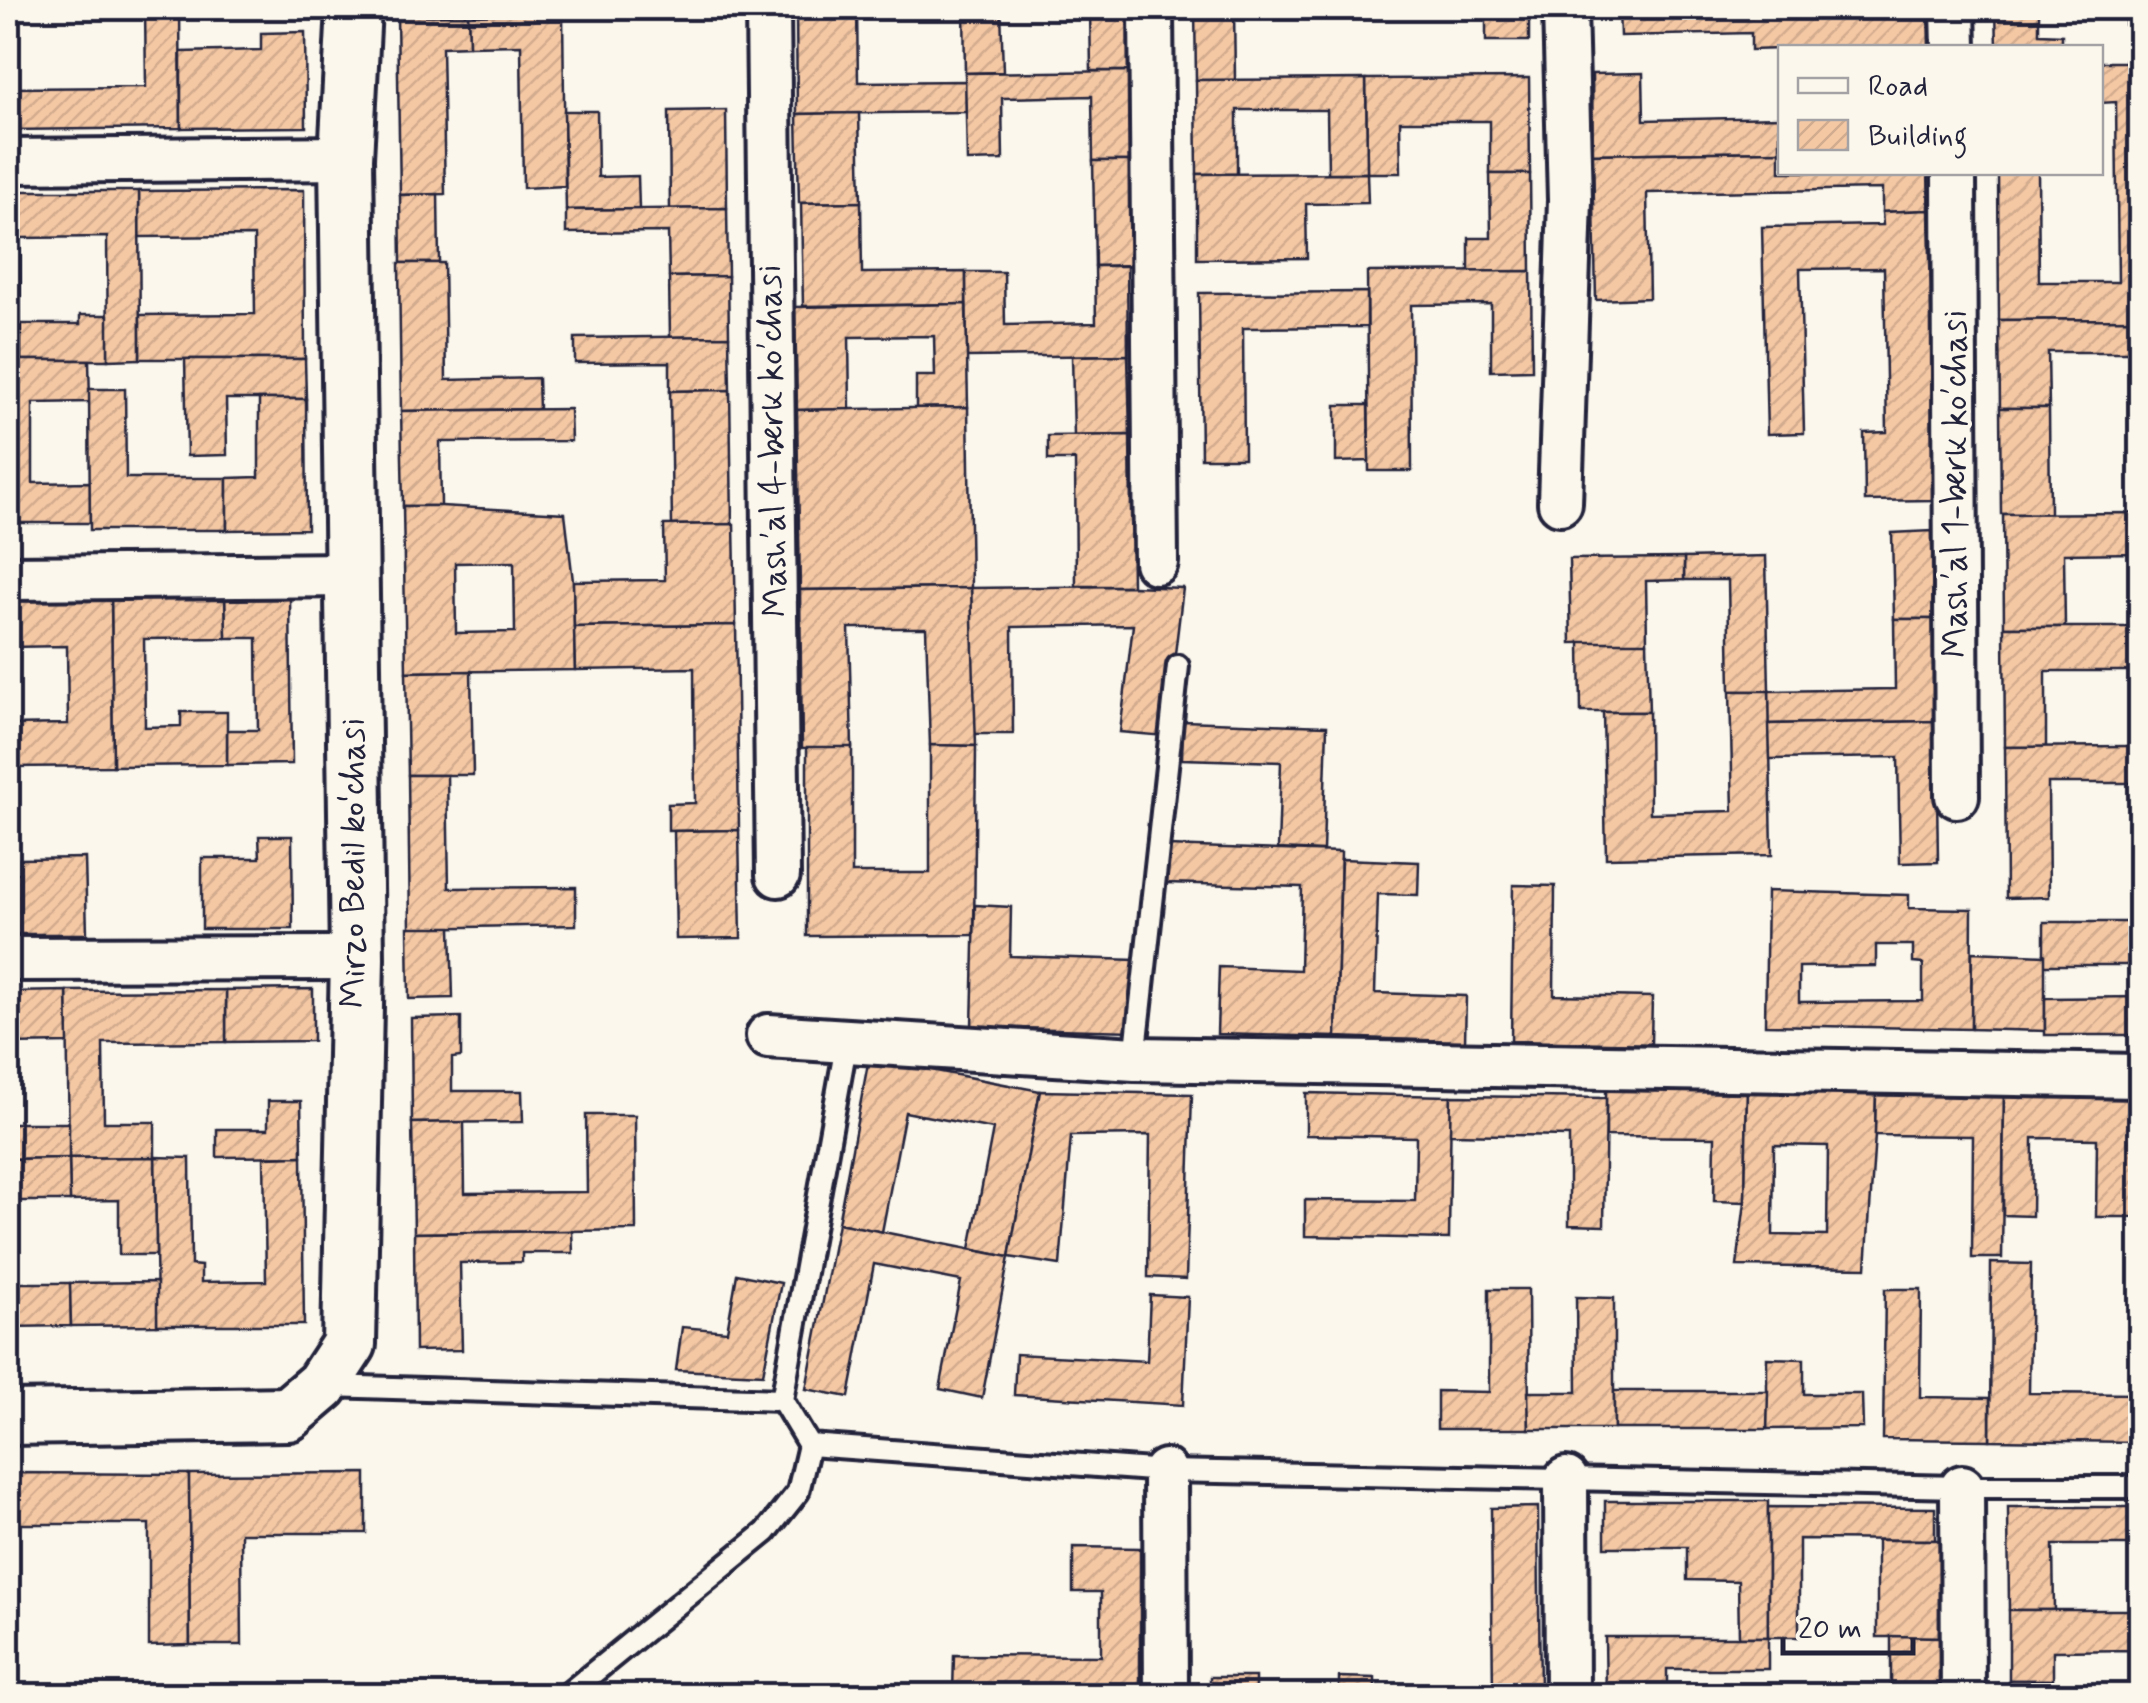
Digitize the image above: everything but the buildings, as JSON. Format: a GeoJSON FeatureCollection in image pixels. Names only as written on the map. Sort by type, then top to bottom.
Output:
{"type":"FeatureCollection","features":[{"type":"Feature","properties":{"kind":"street","name":"Mirzo Bedil koʻchasi"},"geometry":{"type":"LineString","coordinates":[[8,1418],[288,1414],[322,1385],[349,1344],[356,958],[346,158],[354,8]]}},
{"type":"Feature","properties":{"kind":"street","name":"Mashʼal 4-berk koʼchasi"},"geometry":{"type":"LineString","coordinates":[[768,8],[778,875]]}},
{"type":"Feature","properties":{"kind":"street"},"geometry":{"type":"LineString","coordinates":[[1151,8],[1156,562]]}},
{"type":"Feature","properties":{"kind":"street"},"geometry":{"type":"LineString","coordinates":[[1560,502],[1570,200],[1566,8]]}},
{"type":"Feature","properties":{"kind":"street"},"geometry":{"type":"LineString","coordinates":[[1954,8],[1954,45]]}},
{"type":"Feature","properties":{"kind":"street"},"geometry":{"type":"LineString","coordinates":[[8,161],[346,158]]}},
{"type":"Feature","properties":{"kind":"street","name":"Mashʼal 1-berk koʼchasi"},"geometry":{"type":"LineString","coordinates":[[1954,175],[1957,796]]}},
{"type":"Feature","properties":{"kind":"street"},"geometry":{"type":"LineString","coordinates":[[8,578],[351,575]]}},
{"type":"Feature","properties":{"kind":"street"},"geometry":{"type":"LineString","coordinates":[[8,959],[356,958]]}},
{"type":"Feature","properties":{"kind":"street"},"geometry":{"type":"LineString","coordinates":[[768,1036],[1135,1059],[2140,1076]]}},
{"type":"Feature","properties":{"kind":"street"},"geometry":{"type":"LineString","coordinates":[[1165,1471],[1166,1696]]}},
{"type":"Feature","properties":{"kind":"street"},"geometry":{"type":"LineString","coordinates":[[1566,1479],[1567,1696]]}},
{"type":"Feature","properties":{"kind":"street"},"geometry":{"type":"LineString","coordinates":[[1962,1487],[1963,1696]]}},
{"type":"Feature","properties":{"kind":"lane"},"geometry":{"type":"LineString","coordinates":[[1135,1059],[1178,666]]}},
{"type":"Feature","properties":{"kind":"lane"},"geometry":{"type":"LineString","coordinates":[[566,1696],[766,1532],[798,1492],[808,1445],[782,1400],[847,1040]]}},
{"type":"Feature","properties":{"kind":"lane"},"geometry":{"type":"LineString","coordinates":[[322,1385],[782,1400]]}},
{"type":"Feature","properties":{"kind":"lane"},"geometry":{"type":"LineString","coordinates":[[808,1445],[1165,1471],[2140,1487]]}}]}
